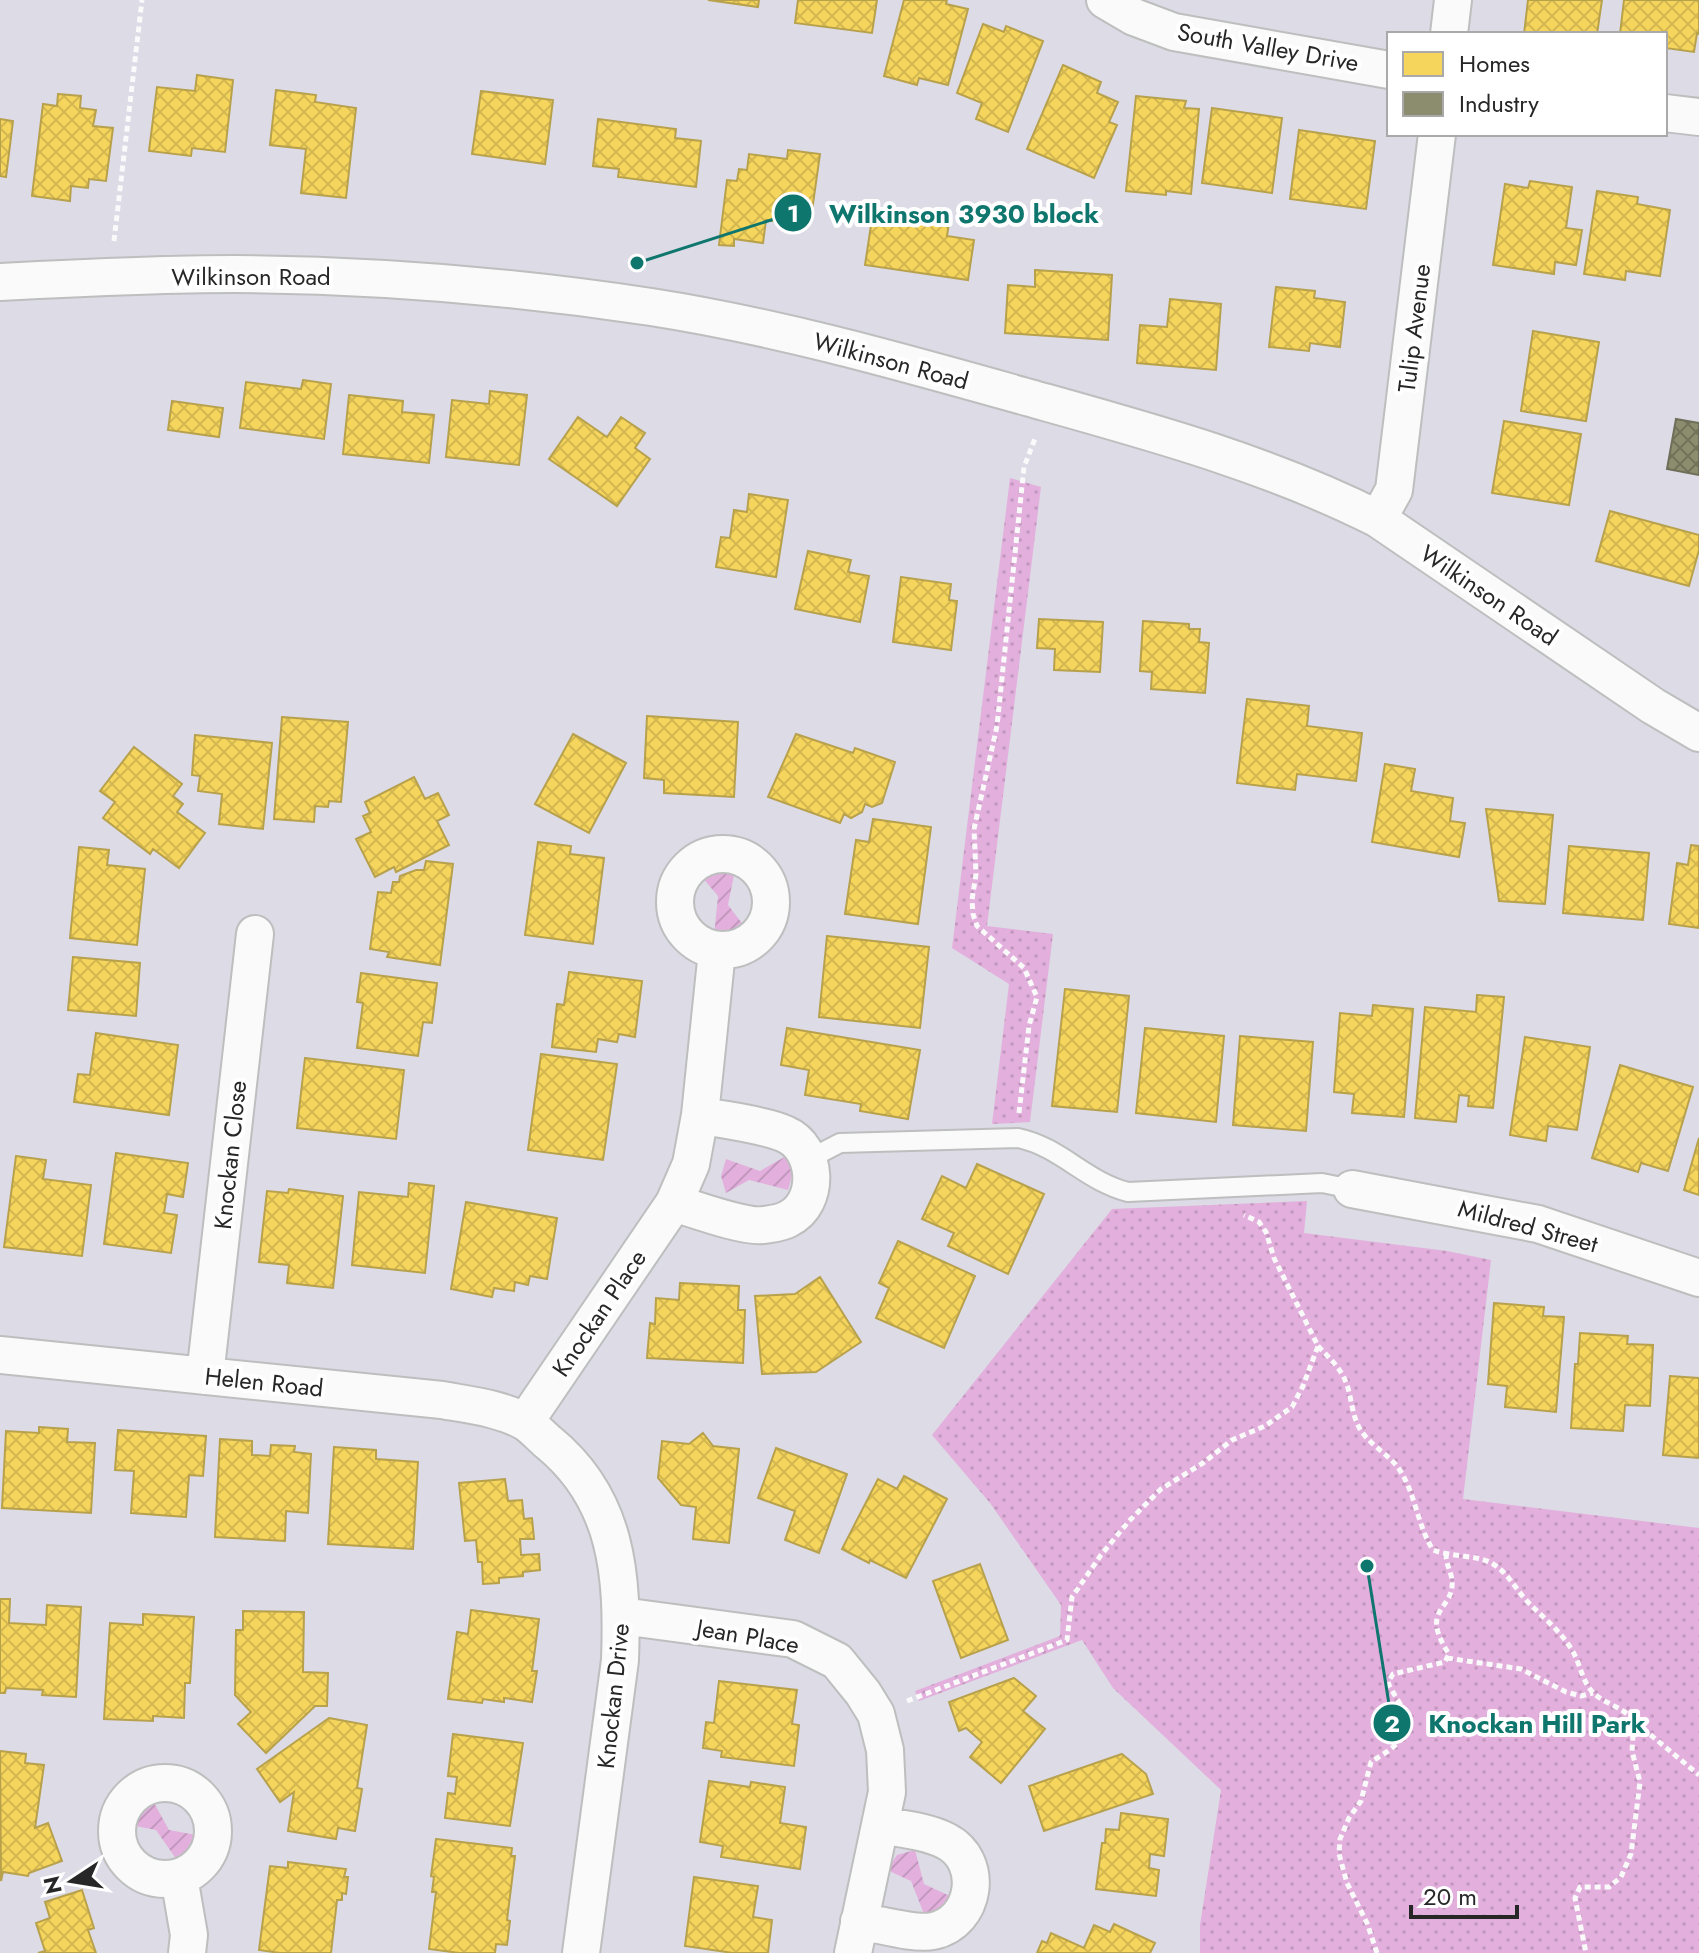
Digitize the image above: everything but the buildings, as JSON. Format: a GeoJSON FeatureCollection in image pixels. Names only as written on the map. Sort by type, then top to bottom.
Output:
{"type":"FeatureCollection","features":[{"type":"Feature","properties":{"kind":"street","name":"South Valley Drive"},"geometry":{"type":"LineString","coordinates":[[1105,0],[1134,17],[1174,32],[1387,70]]}},
{"type":"Feature","properties":{"kind":"street"},"geometry":{"type":"LineString","coordinates":[[1449,32],[1453,0]]}},
{"type":"Feature","properties":{"kind":"street"},"geometry":{"type":"LineString","coordinates":[[1667,113],[1699,117]]}},
{"type":"Feature","properties":{"kind":"street","name":"Tulip Avenue"},"geometry":{"type":"LineString","coordinates":[[1378,519],[1394,490],[1437,136]]}},
{"type":"Feature","properties":{"kind":"street","name":"Wilkinson Road"},"geometry":{"type":"LineString","coordinates":[[0,282],[247,274],[423,282],[653,307],[879,355],[1243,461],[1332,497],[1378,519],[1653,706],[1699,733]]}},
{"type":"Feature","properties":{"kind":"street","name":"Knockan Close"},"geometry":{"type":"LineString","coordinates":[[205,1376],[255,934]]}},
{"type":"Feature","properties":{"kind":"street","name":"Knockan Place"},"geometry":{"type":"LineString","coordinates":[[525,1422],[674,1203],[691,1164],[700,1115],[717,951]]}},
{"type":"Feature","properties":{"kind":"street"},"geometry":{"type":"LineString","coordinates":[[674,1203],[760,1226],[789,1219],[807,1199],[812,1181],[809,1159],[799,1145],[785,1134],[700,1115]]}},
{"type":"Feature","properties":{"kind":"street","name":"Mildred Street"},"geometry":{"type":"LineString","coordinates":[[1352,1189],[1538,1224],[1699,1278]]}},
{"type":"Feature","properties":{"kind":"street","name":"Helen Road"},"geometry":{"type":"LineString","coordinates":[[0,1355],[442,1400],[487,1408],[525,1422]]}},
{"type":"Feature","properties":{"kind":"street","name":"Knockan Drive"},"geometry":{"type":"LineString","coordinates":[[525,1422],[562,1453],[590,1486],[608,1524],[618,1566],[622,1616],[620,1660],[581,1953]]}},
{"type":"Feature","properties":{"kind":"street","name":"Jean Place"},"geometry":{"type":"LineString","coordinates":[[622,1616],[793,1639],[837,1661],[876,1714],[885,1750],[887,1792],[856,1937],[931,1932],[949,1925],[964,1909],[971,1893],[972,1875],[961,1853],[948,1841],[932,1835],[880,1825]]}},
{"type":"Feature","properties":{"kind":"street"},"geometry":{"type":"LineString","coordinates":[[179,1877],[189,1935],[187,1953]]}},
{"type":"Feature","properties":{"kind":"lane"},"geometry":{"type":"LineString","coordinates":[[809,1159],[840,1143],[1018,1138],[1040,1143],[1106,1187],[1128,1192],[1322,1183],[1352,1189]]}},
{"type":"Feature","properties":{"kind":"path"},"geometry":{"type":"LineString","coordinates":[[111,277],[142,0]]}},
{"type":"Feature","properties":{"kind":"path"},"geometry":{"type":"LineString","coordinates":[[1019,1095],[1029,1026],[1037,997],[1024,968],[977,926],[972,900],[976,874],[975,820],[997,726],[1024,467],[1038,431]]}},
{"type":"Feature","properties":{"kind":"path"},"geometry":{"type":"LineString","coordinates":[[1224,1188],[1227,1203],[1259,1222],[1266,1232],[1274,1258],[1318,1346],[1336,1364],[1346,1381],[1357,1425],[1398,1468],[1410,1489],[1433,1550],[1491,1562],[1559,1630],[1593,1693],[1625,1710],[1699,1775]]}},
{"type":"Feature","properties":{"kind":"path"},"geometry":{"type":"LineString","coordinates":[[876,1714],[1067,1640],[1072,1597],[1129,1521],[1161,1489],[1203,1463],[1232,1440],[1265,1426],[1292,1407],[1318,1346]]}},
{"type":"Feature","properties":{"kind":"path"},"geometry":{"type":"LineString","coordinates":[[1377,1953],[1367,1923],[1347,1883],[1339,1854],[1340,1839],[1361,1801],[1371,1762],[1399,1742],[1407,1729],[1406,1716],[1388,1682],[1393,1674],[1445,1662],[1449,1654],[1439,1639],[1435,1625],[1440,1608],[1450,1593],[1452,1580],[1446,1555]]}},
{"type":"Feature","properties":{"kind":"path"},"geometry":{"type":"LineString","coordinates":[[1447,1658],[1521,1669],[1566,1692],[1581,1696],[1593,1693]]}},
{"type":"Feature","properties":{"kind":"path"},"geometry":{"type":"LineString","coordinates":[[1586,1953],[1575,1898],[1580,1887],[1609,1887],[1621,1877],[1631,1854],[1640,1782],[1632,1751],[1634,1721]]}},
{"type":"Feature","properties":{"kind":"shaded area"},"geometry":{"type":"Polygon","coordinates":[[[1010,478],[1041,487],[987,926],[1053,934],[1030,1122],[992,1124],[1009,984],[952,948],[1010,478]]]}},
{"type":"Feature","properties":{"kind":"shaded area"},"geometry":{"type":"Polygon","coordinates":[[[717,868],[735,870],[728,905],[748,931],[732,938],[714,936],[718,896],[701,876],[717,868]]]}},
{"type":"Feature","properties":{"kind":"shaded area"},"geometry":{"type":"Polygon","coordinates":[[[788,1155],[793,1172],[788,1190],[749,1180],[726,1193],[721,1176],[726,1159],[760,1171],[788,1155]]]}},
{"type":"Feature","properties":{"kind":"shaded area"},"geometry":{"type":"Polygon","coordinates":[[[1307,1201],[1304,1233],[1447,1251],[1491,1260],[1463,1499],[1699,1528],[1699,1953],[1200,1953],[1200,1925],[1221,1790],[1113,1688],[1082,1640],[919,1701],[915,1691],[1060,1636],[1061,1605],[990,1503],[932,1435],[1112,1209],[1307,1201]]]}},
{"type":"Feature","properties":{"kind":"shaded area"},"geometry":{"type":"Polygon","coordinates":[[[152,1799],[169,1830],[202,1836],[194,1852],[179,1863],[156,1830],[130,1825],[136,1809],[152,1799]]]}},
{"type":"Feature","properties":{"kind":"shaded area"},"geometry":{"type":"Polygon","coordinates":[[[915,1850],[924,1884],[954,1898],[942,1912],[926,1919],[911,1881],[887,1870],[897,1855],[915,1850]]]}},
{"type":"Feature","properties":{"kind":"place","name":"Wilkinson 3930 block"},"geometry":{"type":"Point","coordinates":[637,263]}},
{"type":"Feature","properties":{"kind":"place","name":"Knockan Hill Park"},"geometry":{"type":"Point","coordinates":[1367,1566]}}]}
